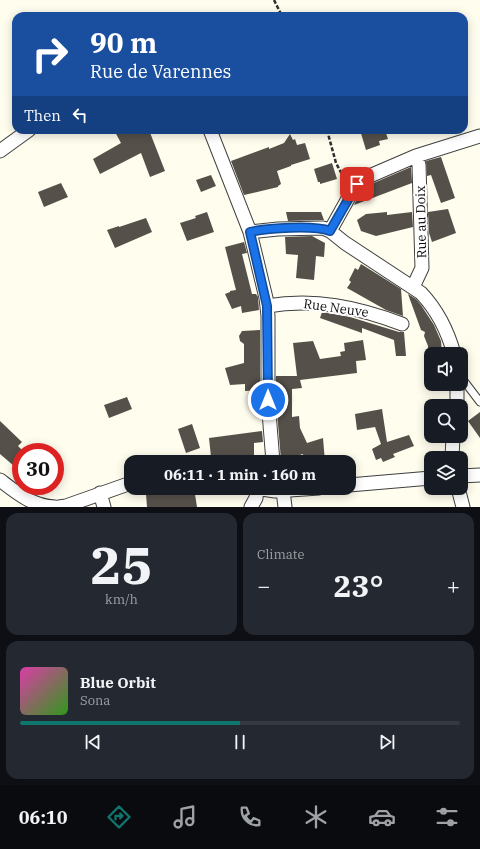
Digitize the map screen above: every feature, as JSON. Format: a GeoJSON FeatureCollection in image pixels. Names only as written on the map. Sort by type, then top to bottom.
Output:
{"type":"FeatureCollection","features":[{"type":"Feature","properties":{"kind":"street"},"geometry":{"type":"LineString","coordinates":[[0,151],[23,134]]}},
{"type":"Feature","properties":{"kind":"street"},"geometry":{"type":"LineString","coordinates":[[212,134],[250,232],[267,306],[268,400],[272,455]]}},
{"type":"Feature","properties":{"kind":"street"},"geometry":{"type":"LineString","coordinates":[[330,231],[354,188],[365,178],[416,156],[480,136]]}},
{"type":"Feature","properties":{"kind":"street","name":"Rue au Doix"},"geometry":{"type":"LineString","coordinates":[[413,287],[422,268],[419,165],[416,156]]}},
{"type":"Feature","properties":{"kind":"street"},"geometry":{"type":"LineString","coordinates":[[250,232],[278,229],[313,228],[323,228],[330,231],[345,243],[413,287],[428,301],[449,335],[452,347]]}},
{"type":"Feature","properties":{"kind":"street","name":"Rue Neuve"},"geometry":{"type":"LineString","coordinates":[[267,306],[291,303],[326,304],[358,309],[402,324]]}},
{"type":"Feature","properties":{"kind":"street"},"geometry":{"type":"LineString","coordinates":[[468,476],[480,475]]}},
{"type":"Feature","properties":{"kind":"street"},"geometry":{"type":"LineString","coordinates":[[356,484],[424,479]]}},
{"type":"Feature","properties":{"kind":"street"},"geometry":{"type":"LineString","coordinates":[[0,480],[36,506],[55,507]]}},
{"type":"Feature","properties":{"kind":"street"},"geometry":{"type":"LineString","coordinates":[[59,507],[66,506],[124,485]]}},
{"type":"Feature","properties":{"kind":"street"},"geometry":{"type":"LineString","coordinates":[[100,493],[104,507]]}},
{"type":"Feature","properties":{"kind":"street"},"geometry":{"type":"LineString","coordinates":[[251,507],[256,495]]}},
{"type":"Feature","properties":{"kind":"street"},"geometry":{"type":"LineString","coordinates":[[280,495],[285,507]]}},
{"type":"Feature","properties":{"kind":"street"},"geometry":{"type":"LineString","coordinates":[[460,495],[463,507]]}},
{"type":"Feature","properties":{"kind":"lane"},"geometry":{"type":"LineString","coordinates":[[468,386],[480,402]]}},
{"type":"Feature","properties":{"kind":"path"},"geometry":{"type":"LineString","coordinates":[[274,0],[280,12]]}},
{"type":"Feature","properties":{"kind":"path"},"geometry":{"type":"LineString","coordinates":[[328,134],[336,163],[344,179],[354,188]]}},
{"type":"Feature","properties":{"kind":"building"},"geometry":{"type":"Polygon","coordinates":[[[116,134],[151,134],[165,171],[150,177],[141,153],[100,174],[93,159],[121,143],[116,134]]]}},
{"type":"Feature","properties":{"kind":"building"},"geometry":{"type":"Polygon","coordinates":[[[290,134],[293,140],[295,139],[297,145],[305,143],[310,159],[277,171],[281,184],[278,187],[244,195],[231,161],[284,143],[290,134]]]}},
{"type":"Feature","properties":{"kind":"building"},"geometry":{"type":"Polygon","coordinates":[[[361,134],[386,134],[388,139],[379,141],[380,145],[366,150],[361,134]]]}},
{"type":"Feature","properties":{"kind":"building"},"geometry":{"type":"Polygon","coordinates":[[[441,157],[455,198],[441,203],[431,175],[427,176],[426,161],[441,157]]]}},
{"type":"Feature","properties":{"kind":"building"},"geometry":{"type":"Polygon","coordinates":[[[332,163],[337,179],[320,184],[314,169],[332,163]]]}},
{"type":"Feature","properties":{"kind":"building"},"geometry":{"type":"Polygon","coordinates":[[[411,167],[412,183],[354,205],[360,193],[369,185],[411,167]]]}},
{"type":"Feature","properties":{"kind":"building"},"geometry":{"type":"Polygon","coordinates":[[[211,175],[216,186],[201,192],[196,180],[211,175]]]}},
{"type":"Feature","properties":{"kind":"building"},"geometry":{"type":"Polygon","coordinates":[[[61,183],[68,197],[44,207],[38,192],[61,183]]]}},
{"type":"Feature","properties":{"kind":"building"},"geometry":{"type":"Polygon","coordinates":[[[448,209],[456,233],[432,242],[429,233],[428,212],[448,209]]]}},
{"type":"Feature","properties":{"kind":"building"},"geometry":{"type":"Polygon","coordinates":[[[207,212],[214,232],[187,241],[180,223],[196,218],[195,216],[207,212]]]}},
{"type":"Feature","properties":{"kind":"building"},"geometry":{"type":"Polygon","coordinates":[[[286,212],[321,212],[324,220],[288,221],[286,212]]]}},
{"type":"Feature","properties":{"kind":"building"},"geometry":{"type":"Polygon","coordinates":[[[387,212],[387,215],[412,212],[413,227],[376,236],[361,231],[357,220],[366,214],[387,212]]]}},
{"type":"Feature","properties":{"kind":"building"},"geometry":{"type":"Polygon","coordinates":[[[146,218],[152,232],[115,248],[107,230],[146,218]]]}},
{"type":"Feature","properties":{"kind":"building"},"geometry":{"type":"Polygon","coordinates":[[[312,236],[325,243],[324,257],[316,256],[314,280],[296,278],[298,255],[286,254],[285,237],[312,236]]]}},
{"type":"Feature","properties":{"kind":"building"},"geometry":{"type":"Polygon","coordinates":[[[244,242],[247,253],[242,254],[252,294],[256,294],[258,297],[259,310],[242,313],[241,306],[232,309],[225,294],[236,290],[225,247],[244,242]]]}},
{"type":"Feature","properties":{"kind":"building"},"geometry":{"type":"Polygon","coordinates":[[[361,264],[401,289],[403,316],[386,310],[347,288],[351,282],[349,280],[355,268],[358,270],[361,264]]]}},
{"type":"Feature","properties":{"kind":"building"},"geometry":{"type":"Polygon","coordinates":[[[408,294],[416,299],[434,325],[441,341],[442,347],[428,347],[424,336],[425,332],[421,330],[408,294]]]}},
{"type":"Feature","properties":{"kind":"building"},"geometry":{"type":"Polygon","coordinates":[[[322,312],[350,317],[399,332],[404,332],[406,356],[396,356],[394,340],[362,328],[362,333],[320,318],[322,312]]]}},
{"type":"Feature","properties":{"kind":"building"},"geometry":{"type":"Polygon","coordinates":[[[260,330],[260,390],[245,391],[245,384],[230,385],[225,368],[244,363],[244,344],[240,341],[239,336],[242,331],[260,330]]]}},
{"type":"Feature","properties":{"kind":"building"},"geometry":{"type":"Polygon","coordinates":[[[363,340],[366,360],[356,361],[357,373],[300,380],[302,388],[292,389],[292,417],[299,416],[300,428],[307,443],[323,438],[324,455],[281,455],[276,400],[276,376],[297,376],[293,343],[313,341],[320,359],[341,356],[340,352],[345,351],[344,343],[363,340]]]}},
{"type":"Feature","properties":{"kind":"building"},"geometry":{"type":"Polygon","coordinates":[[[127,397],[132,409],[109,418],[104,405],[127,397]]]}},
{"type":"Feature","properties":{"kind":"building"},"geometry":{"type":"Polygon","coordinates":[[[382,409],[387,442],[409,435],[414,446],[393,454],[395,457],[383,462],[381,458],[376,460],[372,449],[381,444],[375,427],[357,430],[355,414],[382,409]]]}},
{"type":"Feature","properties":{"kind":"building"},"geometry":{"type":"Polygon","coordinates":[[[480,412],[480,438],[468,421],[480,412]]]}},
{"type":"Feature","properties":{"kind":"building"},"geometry":{"type":"Polygon","coordinates":[[[0,421],[22,442],[12,443],[12,464],[0,454],[0,421]]]}},
{"type":"Feature","properties":{"kind":"building"},"geometry":{"type":"Polygon","coordinates":[[[192,424],[200,448],[186,453],[178,429],[192,424]]]}},
{"type":"Feature","properties":{"kind":"building"},"geometry":{"type":"Polygon","coordinates":[[[262,431],[263,442],[254,443],[254,455],[211,455],[209,438],[262,431]]]}},
{"type":"Feature","properties":{"kind":"building"},"geometry":{"type":"Polygon","coordinates":[[[146,495],[195,495],[197,507],[147,507],[146,495]]]}},
{"type":"Feature","properties":{"kind":"route"},"geometry":{"type":"LineString","coordinates":[[268,400],[267,306],[250,232],[278,229],[313,228],[323,228],[330,231],[357,184]]}}]}
